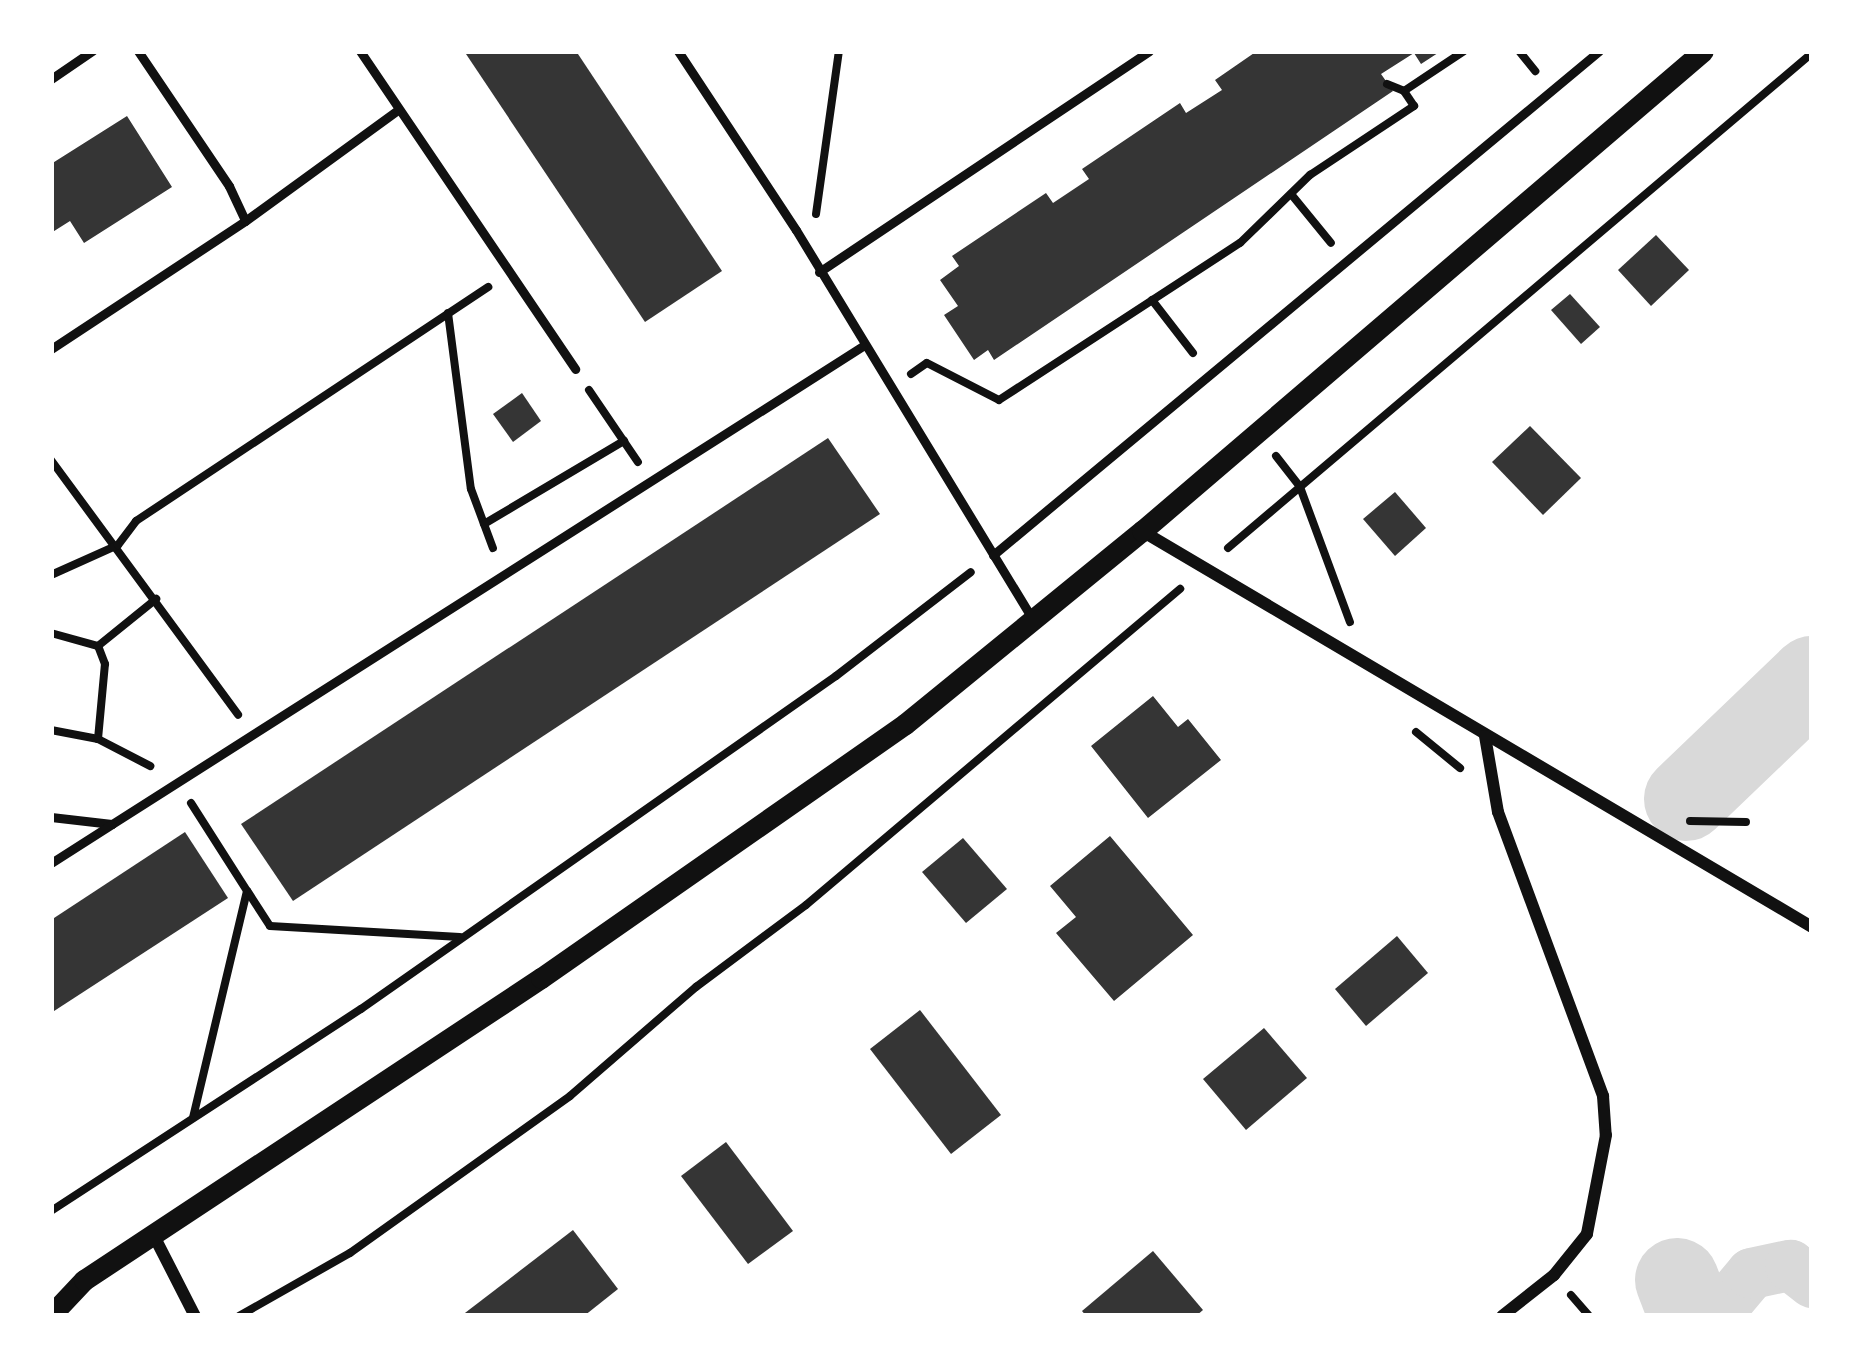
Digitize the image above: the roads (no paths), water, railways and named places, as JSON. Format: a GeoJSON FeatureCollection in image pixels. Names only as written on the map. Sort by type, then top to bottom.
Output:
{"type":"FeatureCollection","features":[{"type":"Feature","properties":{"kind":"street"},"geometry":{"type":"LineString","coordinates":[[51,1300],[561,965],[905,724],[1142,531],[1702,51]]}},
{"type":"Feature","properties":{"kind":"street"},"geometry":{"type":"LineString","coordinates":[[1142,531],[1812,927]]}},
{"type":"Feature","properties":{"kind":"street"},"geometry":{"type":"LineString","coordinates":[[1485,736],[1498,812],[1603,1096],[1602,1168],[1588,1234],[1554,1275],[1502,1316]]}},
{"type":"Feature","properties":{"kind":"street"},"geometry":{"type":"LineString","coordinates":[[153,1234],[195,1316]]}},
{"type":"Feature","properties":{"kind":"street"},"geometry":{"type":"LineString","coordinates":[[51,1315],[84,1280]]}},
{"type":"Feature","properties":{"kind":"lane"},"geometry":{"type":"LineString","coordinates":[[51,79],[92,51]]}},
{"type":"Feature","properties":{"kind":"lane"},"geometry":{"type":"LineString","coordinates":[[138,51],[229,186],[245,221]]}},
{"type":"Feature","properties":{"kind":"lane"},"geometry":{"type":"LineString","coordinates":[[360,51],[575,369]]}},
{"type":"Feature","properties":{"kind":"lane"},"geometry":{"type":"LineString","coordinates":[[678,51],[796,230],[1033,620]]}},
{"type":"Feature","properties":{"kind":"lane"},"geometry":{"type":"LineString","coordinates":[[819,272],[1149,51]]}},
{"type":"Feature","properties":{"kind":"lane"},"geometry":{"type":"LineString","coordinates":[[993,555],[1599,51]]}},
{"type":"Feature","properties":{"kind":"lane"},"geometry":{"type":"LineString","coordinates":[[51,349],[245,221],[398,110]]}},
{"type":"Feature","properties":{"kind":"lane"},"geometry":{"type":"LineString","coordinates":[[51,863],[863,346]]}},
{"type":"Feature","properties":{"kind":"lane"},"geometry":{"type":"LineString","coordinates":[[51,817],[112,824]]}},
{"type":"Feature","properties":{"kind":"waterway"},"geometry":{"type":"LineString","coordinates":[[1686,799],[1812,678]]}},
{"type":"Feature","properties":{"kind":"waterway"},"geometry":{"type":"LineString","coordinates":[[1715,1316],[1751,1273],[1790,1265],[1812,1282]]}},
{"type":"Feature","properties":{"kind":"waterway"},"geometry":{"type":"LineString","coordinates":[[1677,1280],[1691,1316]]}}]}
